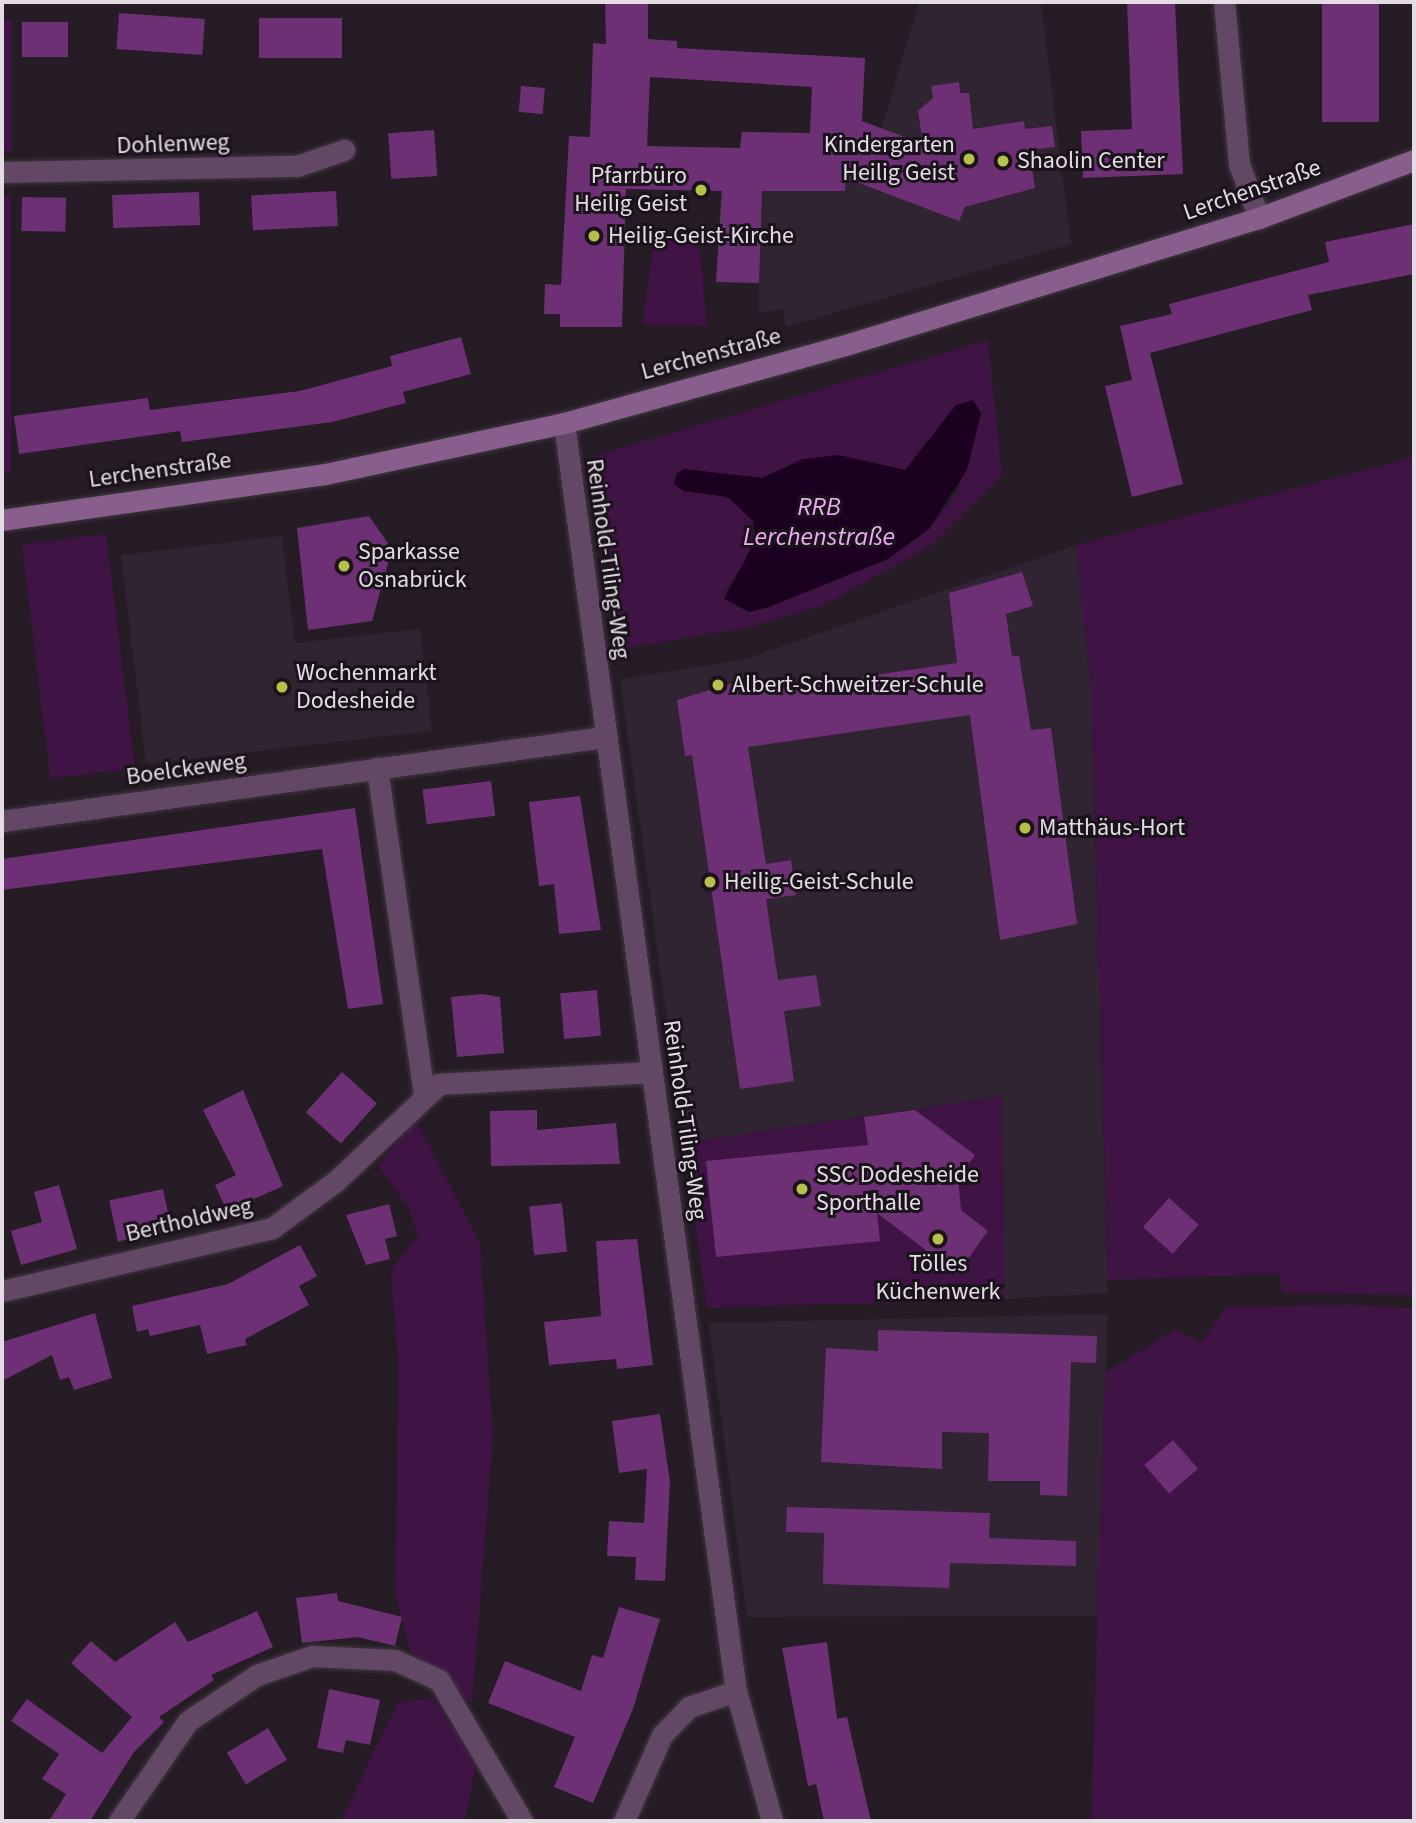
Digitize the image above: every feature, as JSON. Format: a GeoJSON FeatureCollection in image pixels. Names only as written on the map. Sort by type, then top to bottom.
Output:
{"type":"FeatureCollection","features":[{"type":"Feature","properties":{"kind":"street"},"geometry":{"type":"LineString","coordinates":[[1224,2],[1239,164],[1259,218]]}},
{"type":"Feature","properties":{"kind":"street","name":"Dohlenweg"},"geometry":{"type":"LineString","coordinates":[[2,172],[297,166],[344,149]]}},
{"type":"Feature","properties":{"kind":"street","name":"Lerchenstraße"},"geometry":{"type":"LineString","coordinates":[[2,520],[326,474],[564,423],[1259,218],[1414,160]]}},
{"type":"Feature","properties":{"kind":"street","name":"Reinhold-Tiling-Weg"},"geometry":{"type":"LineString","coordinates":[[564,423],[604,737],[736,1691],[772,1821]]}},
{"type":"Feature","properties":{"kind":"street","name":"Boelckeweg"},"geometry":{"type":"LineString","coordinates":[[2,821],[604,737]]}},
{"type":"Feature","properties":{"kind":"street"},"geometry":{"type":"LineString","coordinates":[[377,768],[424,1094]]}},
{"type":"Feature","properties":{"kind":"street","name":"Bertholdweg"},"geometry":{"type":"LineString","coordinates":[[2,1291],[272,1228],[336,1181],[424,1094],[457,1079],[651,1072]]}},
{"type":"Feature","properties":{"kind":"street"},"geometry":{"type":"LineString","coordinates":[[119,1821],[188,1721],[257,1675],[312,1656],[395,1660],[439,1680],[522,1821]]}},
{"type":"Feature","properties":{"kind":"street"},"geometry":{"type":"LineString","coordinates":[[624,1821],[662,1735],[689,1707],[736,1691]]}},
{"type":"Feature","properties":{"kind":"shaded area","name":"Kindergarten Heilig Geist"},"geometry":{"type":"Polygon","coordinates":[[[919,2],[1041,2],[1071,244],[786,327],[782,309],[759,313],[759,284],[716,282],[721,191],[845,191],[846,176],[867,178],[919,2]]]}},
{"type":"Feature","properties":{"kind":"shaded area"},"geometry":{"type":"Polygon","coordinates":[[[2,19],[12,19],[12,151],[2,151],[2,19]]]}},
{"type":"Feature","properties":{"kind":"shaded area"},"geometry":{"type":"Polygon","coordinates":[[[2,196],[11,196],[11,473],[2,473],[2,196]]]}},
{"type":"Feature","properties":{"kind":"shaded area"},"geometry":{"type":"Polygon","coordinates":[[[654,239],[699,241],[707,326],[642,325],[654,239]]]}},
{"type":"Feature","properties":{"kind":"shaded area"},"geometry":{"type":"Polygon","coordinates":[[[988,340],[1002,475],[928,548],[822,606],[747,628],[620,649],[596,455],[988,340]],[[956,405],[905,470],[863,460],[803,459],[762,478],[684,469],[712,492],[743,505],[753,521],[750,555],[723,593],[769,607],[888,559],[929,529],[957,494],[981,413],[956,405]]]}},
{"type":"Feature","properties":{"kind":"shaded area"},"geometry":{"type":"Polygon","coordinates":[[[1414,457],[1414,1295],[1283,1293],[1278,1274],[1108,1280],[1091,690],[1076,545],[1414,457]]]}},
{"type":"Feature","properties":{"kind":"shaded area"},"geometry":{"type":"Polygon","coordinates":[[[106,534],[135,768],[50,779],[22,544],[106,534]]]}},
{"type":"Feature","properties":{"kind":"shaded area","name":"Wochenmarkt Dodesheide"},"geometry":{"type":"Polygon","coordinates":[[[282,536],[295,643],[420,629],[432,731],[146,764],[121,555],[282,536]]]}},
{"type":"Feature","properties":{"kind":"shaded area"},"geometry":{"type":"Polygon","coordinates":[[[1076,545],[1091,690],[1108,1293],[1005,1299],[1002,1096],[684,1143],[620,679],[742,660],[1076,545]]]}},
{"type":"Feature","properties":{"kind":"shaded area"},"geometry":{"type":"Polygon","coordinates":[[[1002,1096],[1005,1299],[707,1308],[684,1143],[1002,1096]]]}},
{"type":"Feature","properties":{"kind":"shaded area"},"geometry":{"type":"Polygon","coordinates":[[[416,1120],[480,1244],[493,1437],[472,1704],[411,1653],[396,1597],[398,1359],[391,1270],[418,1235],[409,1208],[378,1165],[416,1120]]]}},
{"type":"Feature","properties":{"kind":"shaded area"},"geometry":{"type":"Polygon","coordinates":[[[1349,1305],[1414,1308],[1414,1821],[1091,1821],[1105,1373],[1176,1329],[1201,1343],[1226,1307],[1349,1305]]]}},
{"type":"Feature","properties":{"kind":"shaded area"},"geometry":{"type":"Polygon","coordinates":[[[1108,1314],[1097,1616],[747,1617],[709,1323],[1108,1314]]]}},
{"type":"Feature","properties":{"kind":"shaded area"},"geometry":{"type":"Polygon","coordinates":[[[433,1698],[476,1764],[465,1821],[341,1821],[398,1702],[433,1698]]]}},
{"type":"Feature","properties":{"kind":"water","name":"RRB Lerchenstraße"},"geometry":{"type":"Polygon","coordinates":[[[973,400],[981,413],[967,470],[929,529],[888,559],[769,607],[749,612],[724,599],[756,539],[753,521],[728,497],[683,491],[674,484],[676,474],[684,469],[762,478],[803,459],[839,455],[905,470],[956,405],[973,400]]]}},
{"type":"Feature","properties":{"kind":"building"},"geometry":{"type":"Polygon","coordinates":[[[605,2],[648,2],[648,39],[677,41],[677,48],[865,58],[862,121],[923,144],[918,111],[933,98],[931,86],[959,82],[960,93],[969,93],[973,129],[1024,121],[1025,129],[1052,126],[1055,147],[1029,150],[1035,188],[965,207],[959,221],[846,178],[845,191],[762,191],[759,283],[716,282],[722,191],[626,189],[622,327],[560,327],[560,314],[544,314],[545,284],[561,285],[569,136],[590,137],[593,43],[606,44],[605,2]],[[650,77],[647,146],[740,148],[742,132],[810,133],[812,87],[650,77]]]}},
{"type":"Feature","properties":{"kind":"building"},"geometry":{"type":"Polygon","coordinates":[[[1127,2],[1175,2],[1183,174],[1083,178],[1081,131],[1132,129],[1127,2]]]}},
{"type":"Feature","properties":{"kind":"building"},"geometry":{"type":"Polygon","coordinates":[[[1322,2],[1379,2],[1379,122],[1322,122],[1322,2]]]}},
{"type":"Feature","properties":{"kind":"building"},"geometry":{"type":"Polygon","coordinates":[[[119,13],[205,19],[202,55],[116,49],[119,13]]]}},
{"type":"Feature","properties":{"kind":"building"},"geometry":{"type":"Polygon","coordinates":[[[259,18],[342,18],[342,58],[259,58],[259,18]]]}},
{"type":"Feature","properties":{"kind":"building"},"geometry":{"type":"Polygon","coordinates":[[[22,22],[68,22],[68,57],[22,57],[22,22]]]}},
{"type":"Feature","properties":{"kind":"building"},"geometry":{"type":"Polygon","coordinates":[[[521,86],[545,88],[543,114],[519,112],[521,86]]]}},
{"type":"Feature","properties":{"kind":"building"},"geometry":{"type":"Polygon","coordinates":[[[434,130],[437,176],[391,179],[388,133],[434,130]]]}},
{"type":"Feature","properties":{"kind":"building"},"geometry":{"type":"Polygon","coordinates":[[[336,191],[338,226],[253,230],[251,195],[336,191]]]}},
{"type":"Feature","properties":{"kind":"building"},"geometry":{"type":"Polygon","coordinates":[[[199,192],[200,225],[113,228],[112,195],[199,192]]]}},
{"type":"Feature","properties":{"kind":"building"},"geometry":{"type":"Polygon","coordinates":[[[22,197],[66,198],[65,232],[21,231],[22,197]]]}},
{"type":"Feature","properties":{"kind":"building"},"geometry":{"type":"Polygon","coordinates":[[[1414,224],[1414,274],[1308,295],[1312,310],[1150,353],[1183,484],[1132,497],[1105,386],[1132,380],[1120,326],[1172,314],[1169,304],[1329,262],[1325,242],[1414,224]]]}},
{"type":"Feature","properties":{"kind":"building"},"geometry":{"type":"Polygon","coordinates":[[[461,337],[471,374],[403,392],[406,403],[332,422],[182,442],[180,431],[19,454],[14,416],[148,398],[150,410],[300,391],[392,366],[390,356],[461,337]]]}},
{"type":"Feature","properties":{"kind":"building","name":"Sparkasse Osnabrück"},"geometry":{"type":"Polygon","coordinates":[[[369,516],[392,549],[372,621],[308,630],[297,528],[369,516]]]}},
{"type":"Feature","properties":{"kind":"building"},"geometry":{"type":"Polygon","coordinates":[[[1022,572],[1033,606],[1006,614],[1012,656],[1019,656],[1031,730],[1051,728],[1077,924],[1000,940],[970,715],[748,747],[766,864],[791,860],[796,895],[766,899],[778,980],[816,975],[821,1006],[784,1011],[794,1081],[740,1089],[692,755],[685,756],[677,700],[736,682],[738,695],[957,663],[949,593],[1022,572]]]}},
{"type":"Feature","properties":{"kind":"building"},"geometry":{"type":"Polygon","coordinates":[[[491,781],[495,816],[427,824],[423,789],[491,781]]]}},
{"type":"Feature","properties":{"kind":"building"},"geometry":{"type":"Polygon","coordinates":[[[580,796],[601,930],[559,934],[554,884],[539,886],[529,802],[580,796]]]}},
{"type":"Feature","properties":{"kind":"building"},"geometry":{"type":"Polygon","coordinates":[[[355,808],[383,1004],[348,1009],[322,849],[2,890],[2,859],[355,808]]]}},
{"type":"Feature","properties":{"kind":"building"},"geometry":{"type":"Polygon","coordinates":[[[597,990],[601,1036],[564,1039],[560,993],[597,990]]]}},
{"type":"Feature","properties":{"kind":"building"},"geometry":{"type":"Polygon","coordinates":[[[483,994],[500,997],[504,1053],[457,1057],[451,997],[483,994]]]}},
{"type":"Feature","properties":{"kind":"building"},"geometry":{"type":"Polygon","coordinates":[[[342,1072],[377,1103],[341,1144],[306,1112],[342,1072]]]}},
{"type":"Feature","properties":{"kind":"building"},"geometry":{"type":"Polygon","coordinates":[[[243,1090],[283,1186],[227,1211],[215,1185],[236,1175],[203,1110],[243,1090]]]}},
{"type":"Feature","properties":{"kind":"building"},"geometry":{"type":"Polygon","coordinates":[[[537,1110],[537,1130],[616,1123],[620,1164],[491,1166],[490,1111],[537,1110]]]}},
{"type":"Feature","properties":{"kind":"building","name":"SSC Dodesheide Sporthalle"},"geometry":{"type":"Polygon","coordinates":[[[915,1110],[975,1155],[958,1178],[961,1210],[988,1231],[957,1274],[877,1213],[880,1241],[716,1257],[706,1161],[868,1145],[864,1117],[915,1110]]]}},
{"type":"Feature","properties":{"kind":"building"},"geometry":{"type":"Polygon","coordinates":[[[59,1185],[77,1249],[21,1265],[11,1231],[42,1222],[34,1192],[59,1185]]]}},
{"type":"Feature","properties":{"kind":"building"},"geometry":{"type":"Polygon","coordinates":[[[163,1189],[172,1230],[118,1242],[109,1200],[163,1189]]]}},
{"type":"Feature","properties":{"kind":"building"},"geometry":{"type":"Polygon","coordinates":[[[1169,1198],[1199,1225],[1173,1254],[1143,1227],[1169,1198]]]}},
{"type":"Feature","properties":{"kind":"building"},"geometry":{"type":"Polygon","coordinates":[[[562,1203],[567,1252],[534,1255],[529,1206],[562,1203]]]}},
{"type":"Feature","properties":{"kind":"building"},"geometry":{"type":"Polygon","coordinates":[[[389,1204],[397,1236],[385,1239],[390,1259],[366,1265],[346,1215],[389,1204]]]}},
{"type":"Feature","properties":{"kind":"building"},"geometry":{"type":"Polygon","coordinates":[[[637,1239],[653,1365],[617,1369],[616,1359],[549,1365],[544,1322],[601,1316],[596,1241],[637,1239]]]}},
{"type":"Feature","properties":{"kind":"building"},"geometry":{"type":"Polygon","coordinates":[[[300,1245],[317,1276],[299,1286],[309,1305],[245,1339],[247,1345],[207,1354],[200,1325],[150,1336],[148,1329],[137,1332],[132,1306],[228,1284],[300,1245]]]}},
{"type":"Feature","properties":{"kind":"building"},"geometry":{"type":"Polygon","coordinates":[[[95,1313],[112,1378],[74,1390],[69,1377],[60,1380],[52,1355],[2,1381],[2,1342],[95,1313]]]}},
{"type":"Feature","properties":{"kind":"building"},"geometry":{"type":"Polygon","coordinates":[[[878,1330],[1097,1336],[1096,1363],[1071,1362],[1067,1496],[1040,1495],[1040,1481],[988,1481],[989,1433],[942,1432],[942,1469],[821,1462],[826,1348],[878,1351],[878,1330]]]}},
{"type":"Feature","properties":{"kind":"building"},"geometry":{"type":"Polygon","coordinates":[[[660,1414],[670,1482],[665,1581],[635,1580],[636,1557],[607,1556],[609,1521],[644,1523],[647,1469],[619,1473],[612,1421],[660,1414]]]}},
{"type":"Feature","properties":{"kind":"building"},"geometry":{"type":"Polygon","coordinates":[[[1173,1440],[1198,1469],[1169,1494],[1144,1465],[1173,1440]]]}},
{"type":"Feature","properties":{"kind":"building"},"geometry":{"type":"Polygon","coordinates":[[[787,1507],[990,1513],[989,1538],[1076,1541],[1076,1566],[950,1563],[949,1588],[823,1584],[824,1533],[786,1532],[787,1507]]]}},
{"type":"Feature","properties":{"kind":"building"},"geometry":{"type":"Polygon","coordinates":[[[337,1593],[338,1601],[402,1617],[395,1646],[358,1637],[302,1643],[296,1598],[337,1593]]]}},
{"type":"Feature","properties":{"kind":"building"},"geometry":{"type":"Polygon","coordinates":[[[619,1607],[660,1619],[633,1709],[593,1803],[554,1787],[575,1737],[488,1703],[505,1661],[581,1691],[592,1655],[603,1658],[619,1607]]]}},
{"type":"Feature","properties":{"kind":"building"},"geometry":{"type":"Polygon","coordinates":[[[257,1611],[273,1647],[211,1675],[214,1680],[159,1717],[164,1722],[134,1752],[90,1821],[49,1821],[66,1794],[42,1779],[59,1754],[11,1721],[27,1699],[102,1753],[132,1717],[71,1663],[91,1641],[115,1662],[175,1622],[188,1642],[257,1611]]]}},
{"type":"Feature","properties":{"kind":"building"},"geometry":{"type":"Polygon","coordinates":[[[827,1642],[837,1719],[847,1717],[871,1821],[824,1821],[816,1784],[808,1786],[782,1648],[827,1642]]]}},
{"type":"Feature","properties":{"kind":"building"},"geometry":{"type":"Polygon","coordinates":[[[329,1689],[380,1700],[370,1745],[346,1740],[343,1753],[317,1748],[329,1689]]]}},
{"type":"Feature","properties":{"kind":"building"},"geometry":{"type":"Polygon","coordinates":[[[268,1728],[287,1760],[246,1784],[227,1753],[268,1728]]]}},
{"type":"Feature","properties":{"kind":"place","name":"Kindergarten Heilig Geist"},"geometry":{"type":"Point","coordinates":[969,159]}},
{"type":"Feature","properties":{"kind":"place","name":"Shaolin Center"},"geometry":{"type":"Point","coordinates":[1003,161]}},
{"type":"Feature","properties":{"kind":"place","name":"Pfarrbüro Heilig Geist"},"geometry":{"type":"Point","coordinates":[701,190]}},
{"type":"Feature","properties":{"kind":"place","name":"Heilig-Geist-Kirche"},"geometry":{"type":"Point","coordinates":[594,236]}},
{"type":"Feature","properties":{"kind":"place","name":"Sparkasse Osnabrück"},"geometry":{"type":"Point","coordinates":[344,566]}},
{"type":"Feature","properties":{"kind":"place","name":"Albert-Schweitzer-Schule"},"geometry":{"type":"Point","coordinates":[718,685]}},
{"type":"Feature","properties":{"kind":"place","name":"Wochenmarkt Dodesheide"},"geometry":{"type":"Point","coordinates":[282,687]}},
{"type":"Feature","properties":{"kind":"place","name":"Matthäus-Hort"},"geometry":{"type":"Point","coordinates":[1025,828]}},
{"type":"Feature","properties":{"kind":"place","name":"Heilig-Geist-Schule"},"geometry":{"type":"Point","coordinates":[710,882]}},
{"type":"Feature","properties":{"kind":"place","name":"SSC Dodesheide Sporthalle"},"geometry":{"type":"Point","coordinates":[802,1189]}},
{"type":"Feature","properties":{"kind":"place","name":"Tölles Küchenwerk"},"geometry":{"type":"Point","coordinates":[938,1239]}}]}
